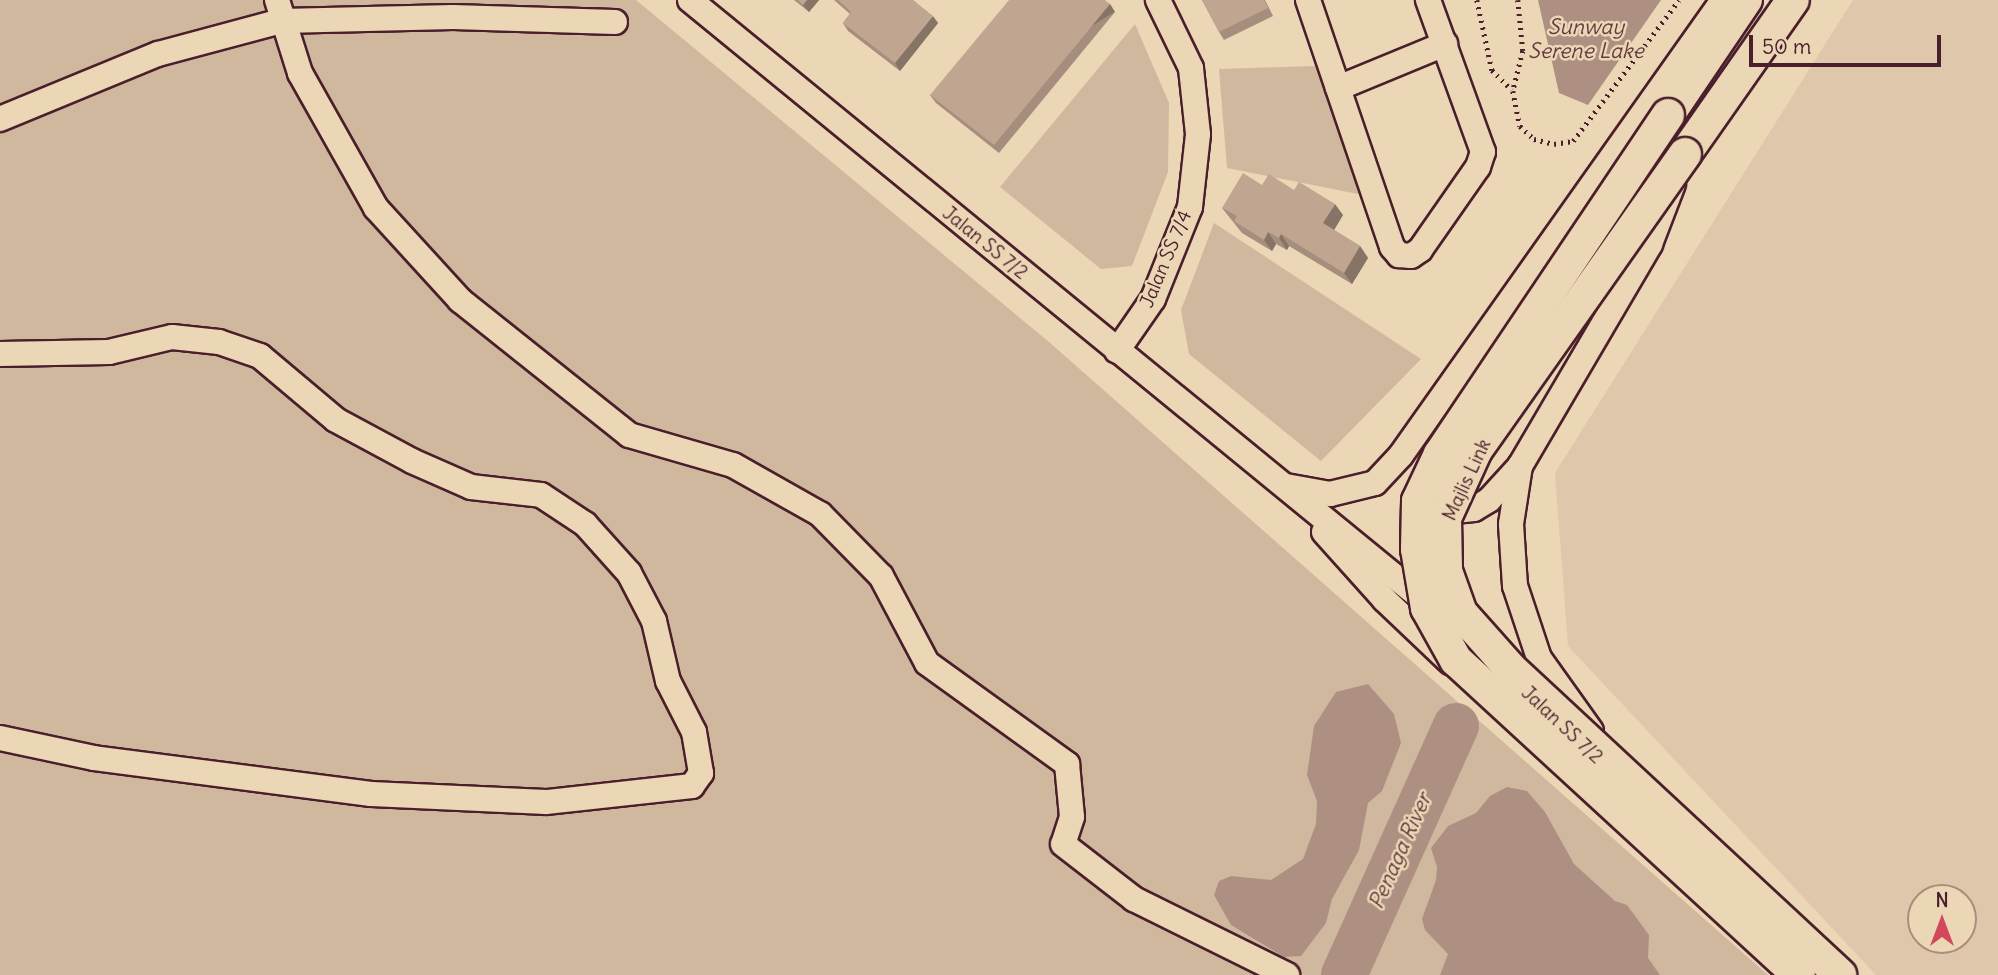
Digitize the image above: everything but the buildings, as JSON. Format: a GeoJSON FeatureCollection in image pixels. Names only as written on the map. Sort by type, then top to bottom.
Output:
{"type":"FeatureCollection","features":[{"type":"Feature","properties":{"kind":"main road","name":"Majlis Link"},"geometry":{"type":"LineString","coordinates":[[1746,0],[1440,454],[1418,501],[1417,549],[1427,608],[1457,660],[1799,975]]}},
{"type":"Feature","properties":{"kind":"main road","name":"Majlis Link"},"geometry":{"type":"LineString","coordinates":[[1793,0],[1476,450],[1445,518],[1446,571],[1461,613],[1510,668],[1837,975]]}},
{"type":"Feature","properties":{"kind":"street","name":"Jalan SS 7/2"},"geometry":{"type":"LineString","coordinates":[[690,0],[1117,351],[1400,577],[1837,975]]}},
{"type":"Feature","properties":{"kind":"street","name":"Jalan SS 7/4"},"geometry":{"type":"LineString","coordinates":[[1117,351],[1153,299],[1190,207],[1198,134],[1191,68],[1158,0]]}},
{"type":"Feature","properties":{"kind":"street"},"geometry":{"type":"LineString","coordinates":[[1308,0],[1392,247],[1399,255],[1411,256],[1478,167],[1483,152],[1428,0]]}},
{"type":"Feature","properties":{"kind":"street"},"geometry":{"type":"LineString","coordinates":[[1282,485],[1330,494],[1375,483],[1457,379],[1723,0]]}},
{"type":"Feature","properties":{"kind":"street"},"geometry":{"type":"LineString","coordinates":[[279,10],[300,73],[376,208],[460,300],[629,435],[733,465],[820,514],[881,576],[927,663],[1067,764],[1072,817],[1063,844],[1134,899],[1287,975]]}},
{"type":"Feature","properties":{"kind":"street"},"geometry":{"type":"LineString","coordinates":[[0,119],[158,54],[279,10],[615,22]]}},
{"type":"Feature","properties":{"kind":"street"},"geometry":{"type":"LineString","coordinates":[[1338,88],[1445,44]]}},
{"type":"Feature","properties":{"kind":"street"},"geometry":{"type":"LineString","coordinates":[[1457,379],[1428,438],[1425,492],[1455,511],[1474,509],[1489,500],[1520,466],[1650,244],[1685,154]]}},
{"type":"Feature","properties":{"kind":"street"},"geometry":{"type":"LineString","coordinates":[[0,354],[109,352],[172,337],[219,342],[260,356],[336,420],[412,461],[471,487],[541,495],[585,524],[629,573],[654,621],[668,681],[694,732],[701,773],[692,786],[546,802],[385,795],[94,758],[0,738]]}},
{"type":"Feature","properties":{"kind":"street"},"geometry":{"type":"LineString","coordinates":[[1520,466],[1511,524],[1515,586],[1539,658],[1634,791]]}},
{"type":"Feature","properties":{"kind":"street","name":"Jalan SS 7/2"},"geometry":{"type":"LineString","coordinates":[[1282,485],[1385,600],[1782,975]]}},
{"type":"Feature","properties":{"kind":"street"},"geometry":{"type":"LineString","coordinates":[[1757,952],[1782,927]]}},
{"type":"Feature","properties":{"kind":"path"},"geometry":{"type":"LineString","coordinates":[[1477,0],[1492,70],[1513,91]]}},
{"type":"Feature","properties":{"kind":"path"},"geometry":{"type":"LineString","coordinates":[[1518,0],[1523,51],[1513,91],[1520,126],[1534,139],[1554,144],[1573,141],[1679,0]]}},
{"type":"Feature","properties":{"kind":"shaded area"},"geometry":{"type":"Polygon","coordinates":[[[0,0],[636,0],[1049,342],[1768,975],[0,975],[0,0]]]}},
{"type":"Feature","properties":{"kind":"shaded area"},"geometry":{"type":"Polygon","coordinates":[[[1853,0],[1998,0],[1998,975],[1876,975],[1568,646],[1555,473],[1853,0]]]}},
{"type":"Feature","properties":{"kind":"shaded area"},"geometry":{"type":"Polygon","coordinates":[[[1135,24],[1169,103],[1168,172],[1132,266],[1101,269],[1000,187],[1135,24]]]}},
{"type":"Feature","properties":{"kind":"shaded area"},"geometry":{"type":"Polygon","coordinates":[[[1315,66],[1363,195],[1227,168],[1219,69],[1315,66]]]}},
{"type":"Feature","properties":{"kind":"shaded area"},"geometry":{"type":"Polygon","coordinates":[[[1214,223],[1421,359],[1321,461],[1189,354],[1181,310],[1214,223]]]}},
{"type":"Feature","properties":{"kind":"water","name":"Sunway Serene Lake"},"geometry":{"type":"Polygon","coordinates":[[[1538,0],[1661,0],[1588,105],[1559,93],[1538,0]]]}},
{"type":"Feature","properties":{"kind":"water"},"geometry":{"type":"Polygon","coordinates":[[[1368,684],[1394,714],[1401,743],[1382,791],[1368,803],[1359,850],[1332,899],[1326,923],[1301,956],[1284,957],[1231,925],[1214,895],[1219,881],[1231,876],[1271,880],[1303,859],[1316,824],[1317,801],[1307,775],[1314,726],[1336,692],[1368,684]]]}},
{"type":"Feature","properties":{"kind":"water"},"geometry":{"type":"Polygon","coordinates":[[[1507,787],[1527,791],[1545,812],[1574,864],[1615,901],[1627,905],[1649,935],[1648,958],[1660,975],[1440,975],[1448,954],[1425,930],[1422,919],[1436,880],[1437,867],[1431,848],[1448,826],[1476,813],[1490,796],[1507,787]]]}},
{"type":"Feature","properties":{"kind":"waterway","name":"Penaga River"},"geometry":{"type":"LineString","coordinates":[[1344,975],[1456,726]]}}]}
